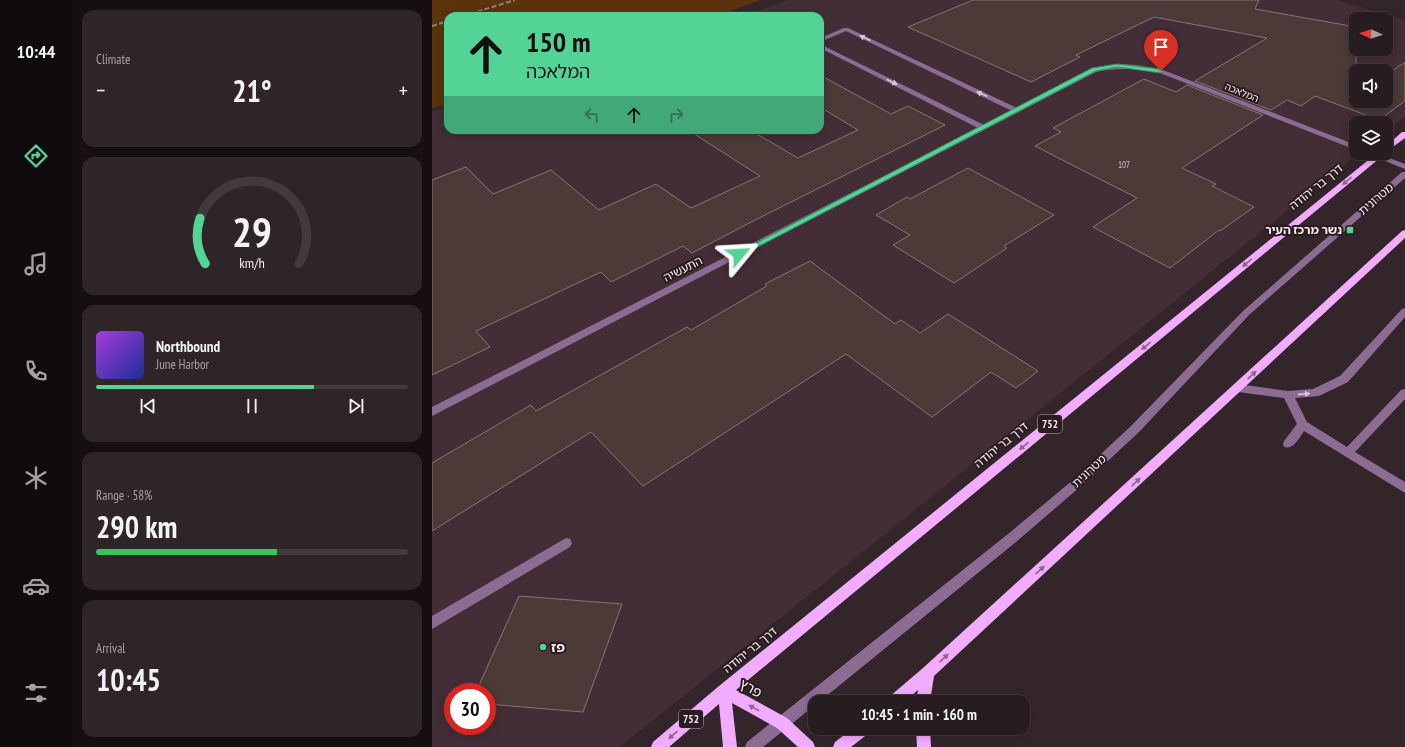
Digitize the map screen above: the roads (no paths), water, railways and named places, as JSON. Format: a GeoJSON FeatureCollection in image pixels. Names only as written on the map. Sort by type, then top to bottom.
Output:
{"type":"FeatureCollection","features":[{"type":"Feature","properties":{"kind":"main road"},"geometry":{"type":"LineString","coordinates":[[1393,144],[1405,134]]}},
{"type":"Feature","properties":{"kind":"main road","name":"דרך בר יהודה"},"geometry":{"type":"LineString","coordinates":[[658,747],[1369,160]]}},
{"type":"Feature","properties":{"kind":"main road"},"geometry":{"type":"LineString","coordinates":[[902,695],[928,673],[1405,234]]}},
{"type":"Feature","properties":{"kind":"main road"},"geometry":{"type":"LineString","coordinates":[[924,695],[928,673]]}},
{"type":"Feature","properties":{"kind":"main road","name":"פרץ"},"geometry":{"type":"LineString","coordinates":[[724,691],[782,723],[808,747]]}},
{"type":"Feature","properties":{"kind":"main road","name":"פרץ"},"geometry":{"type":"LineString","coordinates":[[724,691],[730,747]]}},
{"type":"Feature","properties":{"kind":"main road"},"geometry":{"type":"LineString","coordinates":[[840,747],[855,735]]}},
{"type":"Feature","properties":{"kind":"main road"},"geometry":{"type":"LineString","coordinates":[[923,735],[924,747]]}},
{"type":"Feature","properties":{"kind":"street"},"geometry":{"type":"LineString","coordinates":[[824,38],[846,30],[1017,111]]}},
{"type":"Feature","properties":{"kind":"street"},"geometry":{"type":"LineString","coordinates":[[824,48],[984,128]]}},
{"type":"Feature","properties":{"kind":"street","name":"התעשיה"},"geometry":{"type":"LineString","coordinates":[[432,412],[1094,70],[1117,66]]}},
{"type":"Feature","properties":{"kind":"street","name":"המלאכה"},"geometry":{"type":"LineString","coordinates":[[1117,66],[1161,71],[1349,145]]}},
{"type":"Feature","properties":{"kind":"street"},"geometry":{"type":"LineString","coordinates":[[1389,160],[1405,167]]}},
{"type":"Feature","properties":{"kind":"street","name":"מטרונית"},"geometry":{"type":"LineString","coordinates":[[752,747],[1012,538],[1077,483],[1135,429],[1246,313],[1405,174]]}},
{"type":"Feature","properties":{"kind":"street"},"geometry":{"type":"LineString","coordinates":[[1238,388],[1288,395],[1315,393],[1344,378],[1405,311]]}},
{"type":"Feature","properties":{"kind":"street"},"geometry":{"type":"LineString","coordinates":[[1348,453],[1405,393]]}},
{"type":"Feature","properties":{"kind":"street"},"geometry":{"type":"LineString","coordinates":[[1288,395],[1303,425],[1405,488]]}},
{"type":"Feature","properties":{"kind":"street"},"geometry":{"type":"LineString","coordinates":[[1288,444],[1303,425]]}},
{"type":"Feature","properties":{"kind":"street"},"geometry":{"type":"LineString","coordinates":[[432,623],[566,543]]}},
{"type":"Feature","properties":{"kind":"railway"},"geometry":{"type":"LineString","coordinates":[[476,12],[515,0]]}},
{"type":"Feature","properties":{"kind":"railway"},"geometry":{"type":"LineString","coordinates":[[432,26],[444,22]]}},
{"type":"Feature","properties":{"kind":"place","name":"נשר מרכז העיר"},"geometry":{"type":"Point","coordinates":[1350,230]}},
{"type":"Feature","properties":{"kind":"place","name":"פז"},"geometry":{"type":"Point","coordinates":[543,647]}}]}
